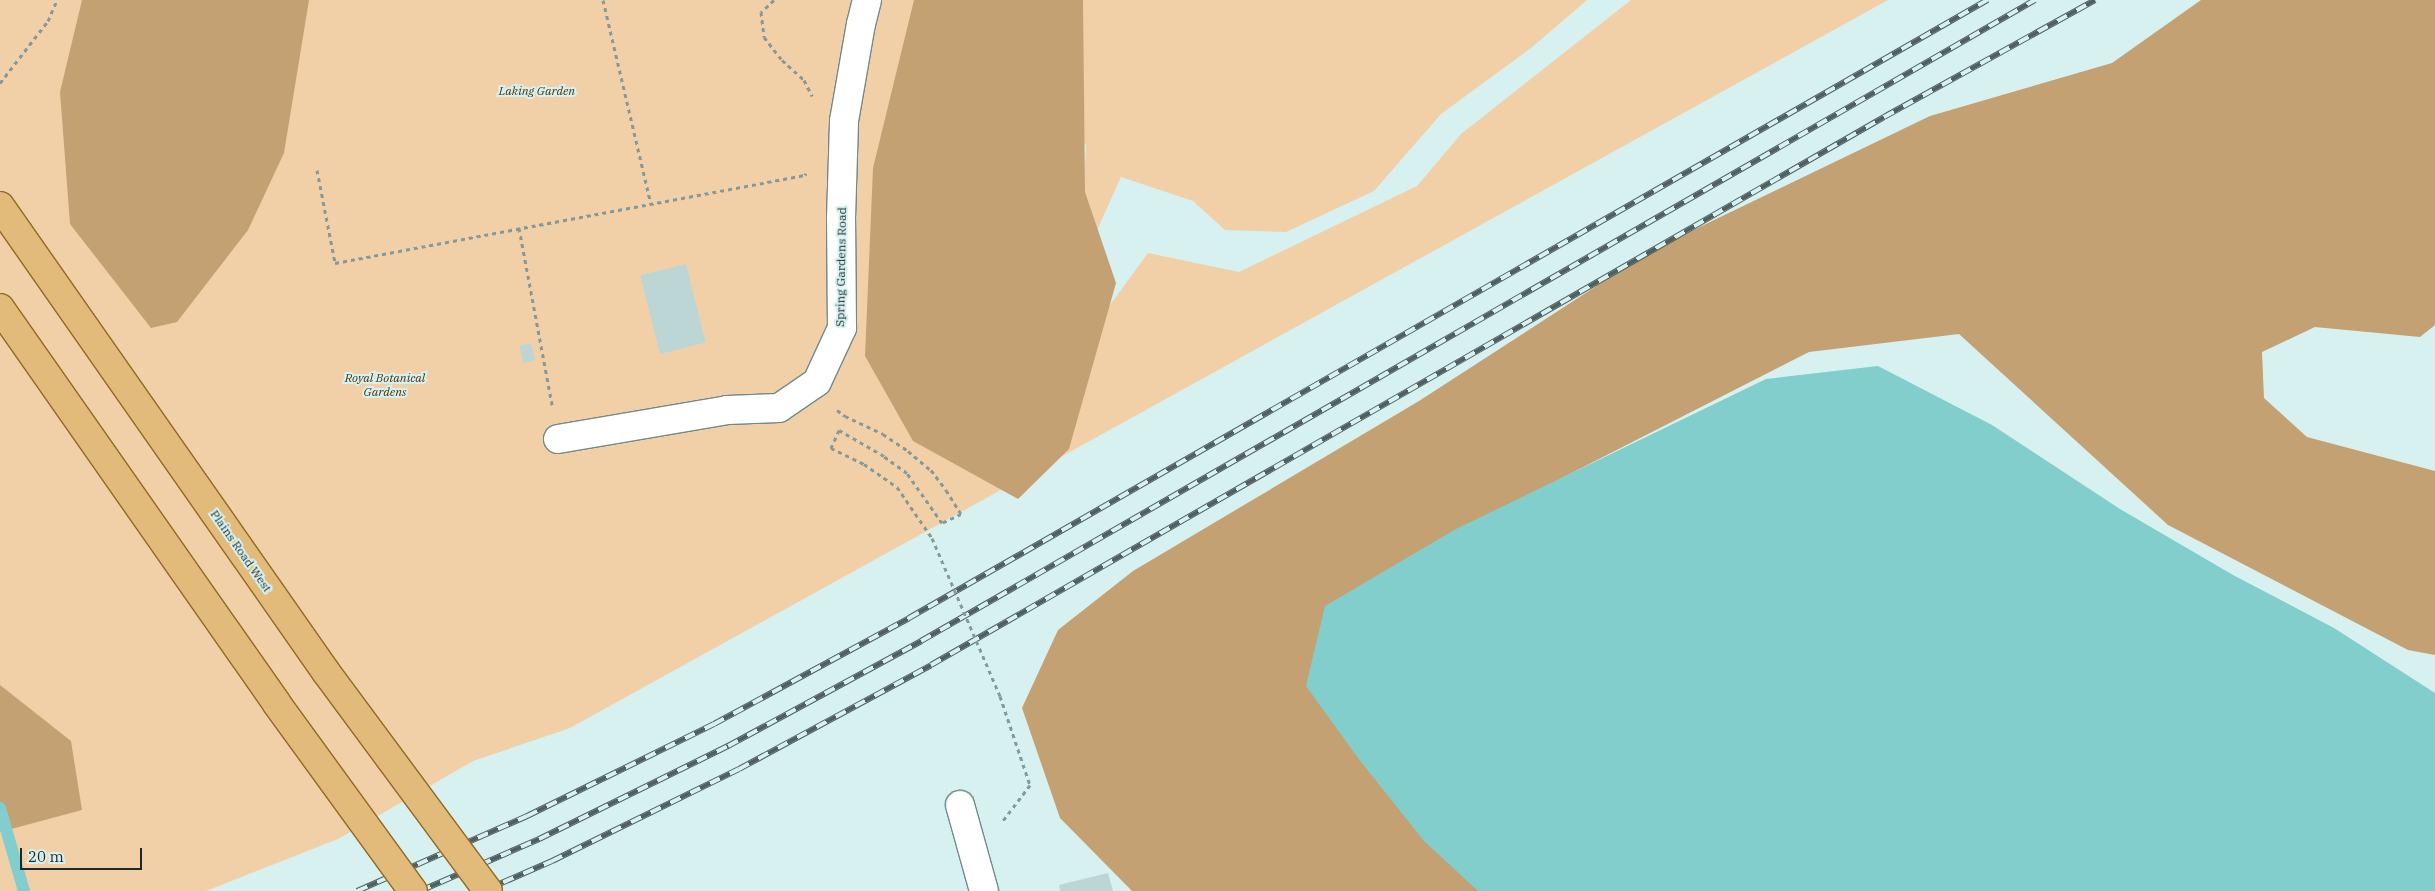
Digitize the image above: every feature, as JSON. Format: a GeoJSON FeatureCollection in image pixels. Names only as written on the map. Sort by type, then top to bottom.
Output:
{"type":"FeatureCollection","features":[{"type":"Feature","properties":{"kind":"main road","name":"Plains Road West"},"geometry":{"type":"LineString","coordinates":[[0,206],[326,672],[488,891]]}},
{"type":"Feature","properties":{"kind":"main road"},"geometry":{"type":"LineString","coordinates":[[0,308],[276,704],[413,891]]}},
{"type":"Feature","properties":{"kind":"street","name":"Spring Gardens Road"},"geometry":{"type":"LineString","coordinates":[[558,439],[727,410],[779,408],[817,382],[842,328],[841,218],[844,121],[867,0]]}},
{"type":"Feature","properties":{"kind":"street"},"geometry":{"type":"LineString","coordinates":[[960,804],[984,891]]}},
{"type":"Feature","properties":{"kind":"path"},"geometry":{"type":"LineString","coordinates":[[0,83],[48,21],[57,0]]}},
{"type":"Feature","properties":{"kind":"path"},"geometry":{"type":"LineString","coordinates":[[603,0],[651,204]]}},
{"type":"Feature","properties":{"kind":"path"},"geometry":{"type":"LineString","coordinates":[[774,0],[761,12],[764,37],[782,60],[804,80],[816,105]]}},
{"type":"Feature","properties":{"kind":"path"},"geometry":{"type":"LineString","coordinates":[[317,170],[335,262],[806,175],[808,166]]}},
{"type":"Feature","properties":{"kind":"path"},"geometry":{"type":"LineString","coordinates":[[519,228],[558,439]]}},
{"type":"Feature","properties":{"kind":"path"},"geometry":{"type":"LineString","coordinates":[[845,416],[883,434],[931,470],[961,514],[942,523],[907,473],[872,447],[840,430],[831,448],[864,464],[897,487],[932,538],[1000,696],[1030,785],[997,828]]}},
{"type":"Feature","properties":{"kind":"green space","name":"Royal Botanical Gardens"},"geometry":{"type":"Polygon","coordinates":[[[0,0],[1004,0],[1047,296],[1110,305],[1148,253],[1239,272],[1417,186],[1461,134],[1631,0],[1888,0],[570,728],[473,761],[338,839],[206,891],[0,891],[0,0]]]}},
{"type":"Feature","properties":{"kind":"green space"},"geometry":{"type":"Polygon","coordinates":[[[1063,0],[1587,0],[1531,48],[1441,114],[1374,191],[1286,232],[1225,230],[1193,201],[1121,177],[1080,268],[1086,145],[1040,85],[1063,0]]]}},
{"type":"Feature","properties":{"kind":"shaded area"},"geometry":{"type":"Polygon","coordinates":[[[82,0],[309,0],[284,153],[248,230],[177,322],[151,328],[70,224],[60,92],[82,0]]]}},
{"type":"Feature","properties":{"kind":"shaded area"},"geometry":{"type":"Polygon","coordinates":[[[914,0],[1083,0],[1085,192],[1116,283],[1069,449],[1018,499],[913,441],[865,356],[873,168],[914,0]]]}},
{"type":"Feature","properties":{"kind":"shaded area"},"geometry":{"type":"Polygon","coordinates":[[[2201,0],[2435,0],[2435,325],[2420,337],[2315,327],[2262,352],[2264,398],[2307,437],[2435,471],[2435,655],[2408,650],[2168,525],[1959,334],[1809,352],[1509,505],[1484,891],[1132,891],[1060,818],[1022,708],[1058,630],[1133,571],[1419,401],[1652,250],[1930,116],[2112,63],[2201,0]]]}},
{"type":"Feature","properties":{"kind":"shaded area"},"geometry":{"type":"Polygon","coordinates":[[[0,685],[71,741],[82,810],[0,832],[0,685]]]}},
{"type":"Feature","properties":{"kind":"water"},"geometry":{"type":"Polygon","coordinates":[[[1878,366],[1992,425],[2120,509],[2233,575],[2334,628],[2435,693],[2435,891],[1478,891],[1424,841],[1358,758],[1306,686],[1325,606],[1456,529],[1766,379],[1878,366]]]}},
{"type":"Feature","properties":{"kind":"building"},"geometry":{"type":"Polygon","coordinates":[[[686,264],[706,343],[660,354],[640,275],[686,264]]]}},
{"type":"Feature","properties":{"kind":"building"},"geometry":{"type":"Polygon","coordinates":[[[531,343],[535,361],[523,363],[519,346],[531,343]]]}},
{"type":"Feature","properties":{"kind":"building"},"geometry":{"type":"Polygon","coordinates":[[[1108,873],[1113,891],[1060,891],[1059,885],[1108,873]]]}},
{"type":"Feature","properties":{"kind":"waterway"},"geometry":{"type":"LineString","coordinates":[[0,808],[24,891]]}},
{"type":"Feature","properties":{"kind":"railway"},"geometry":{"type":"LineString","coordinates":[[357,891],[527,816],[714,724],[909,618],[1987,0]]}},
{"type":"Feature","properties":{"kind":"railway"},"geometry":{"type":"LineString","coordinates":[[420,891],[539,839],[728,746],[921,641],[2035,0]]}},
{"type":"Feature","properties":{"kind":"railway"},"geometry":{"type":"LineString","coordinates":[[483,891],[552,861],[739,769],[931,665],[1884,117],[2095,0]]}},
{"type":"Feature","properties":{"kind":"park label","name":"Laking Garden"},"geometry":{"type":"Point","coordinates":[537,91]}}]}
